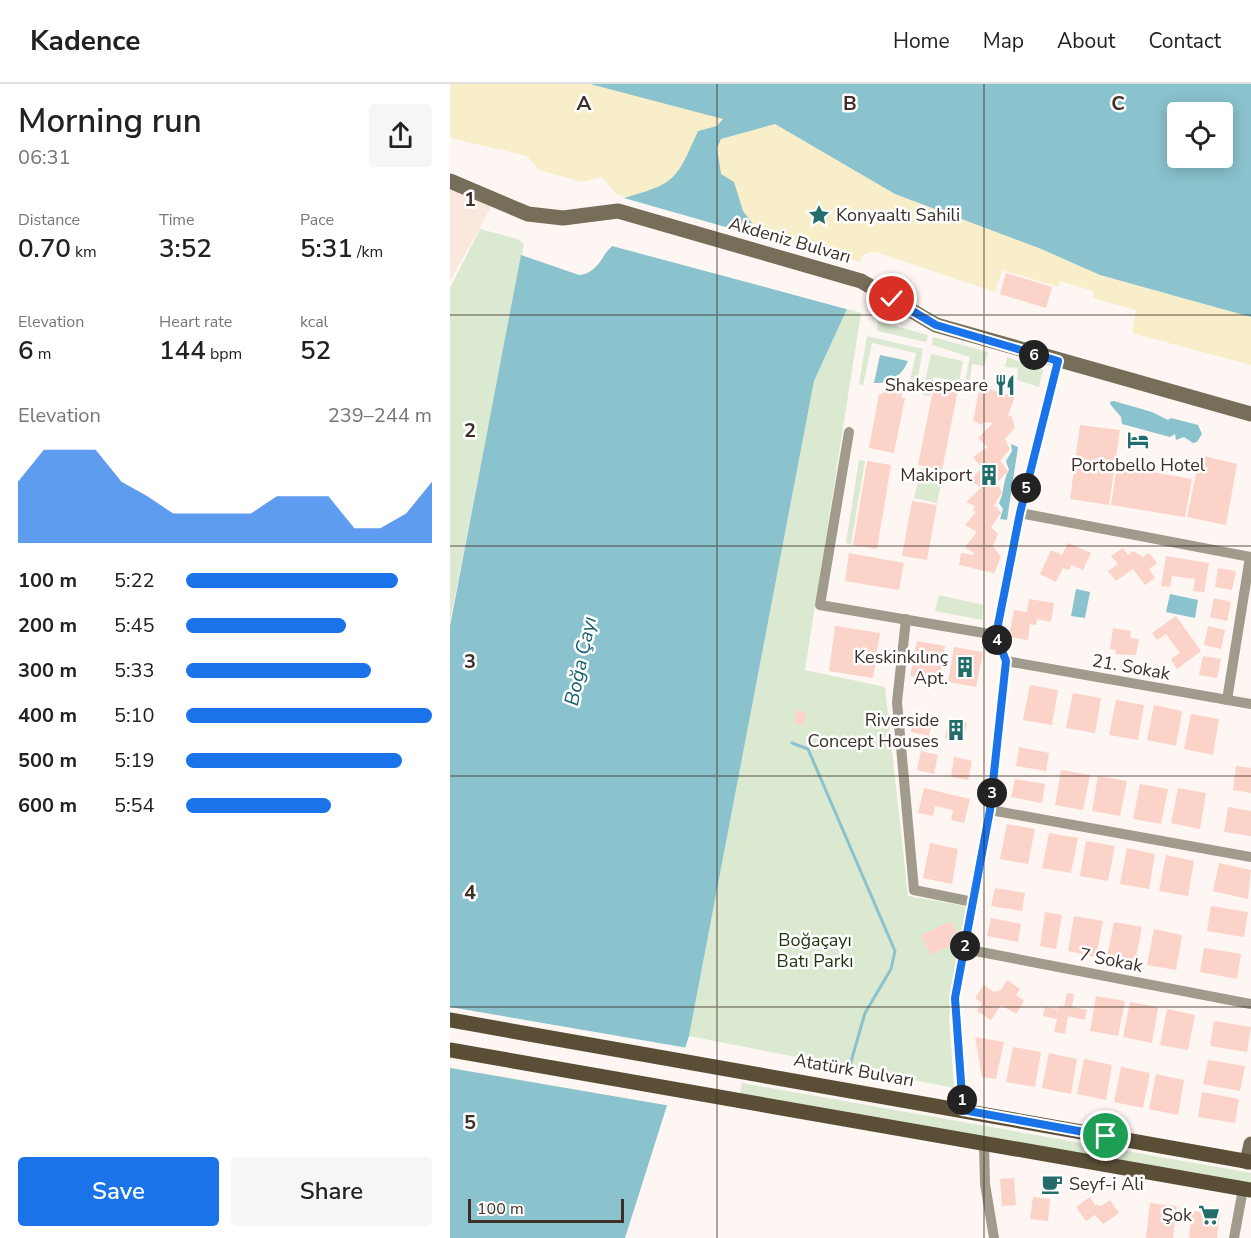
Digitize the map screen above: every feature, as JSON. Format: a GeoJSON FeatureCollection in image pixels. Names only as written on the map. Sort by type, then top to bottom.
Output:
{"type":"FeatureCollection","features":[{"type":"Feature","properties":{"kind":"main road","name":"Akdeniz Bulvarı"},"geometry":{"type":"LineString","coordinates":[[450,181],[540,217],[579,217],[618,211],[861,281],[936,325],[1251,414]]}},
{"type":"Feature","properties":{"kind":"main road","name":"Atatürk Bulvarı"},"geometry":{"type":"LineString","coordinates":[[450,1020],[1249,1162]]}},
{"type":"Feature","properties":{"kind":"main road"},"geometry":{"type":"LineString","coordinates":[[450,1050],[1247,1189]]}},
{"type":"Feature","properties":{"kind":"main road"},"geometry":{"type":"LineString","coordinates":[[1249,1162],[1251,1144]]}},
{"type":"Feature","properties":{"kind":"street"},"geometry":{"type":"LineString","coordinates":[[963,1110],[955,998],[990,810],[1006,661],[996,635],[1020,513],[1058,361]]}},
{"type":"Feature","properties":{"kind":"street"},"geometry":{"type":"LineString","coordinates":[[849,432],[820,605],[996,635]]}},
{"type":"Feature","properties":{"kind":"street"},"geometry":{"type":"LineString","coordinates":[[1020,513],[1251,557],[1227,700]]}},
{"type":"Feature","properties":{"kind":"street"},"geometry":{"type":"LineString","coordinates":[[906,619],[897,702],[914,890],[973,903]]}},
{"type":"Feature","properties":{"kind":"street","name":"21. Sokak"},"geometry":{"type":"LineString","coordinates":[[1006,661],[1251,704]]}},
{"type":"Feature","properties":{"kind":"street"},"geometry":{"type":"LineString","coordinates":[[990,810],[1251,856]]}},
{"type":"Feature","properties":{"kind":"street","name":"7 Sokak"},"geometry":{"type":"LineString","coordinates":[[965,949],[1251,1004]]}},
{"type":"Feature","properties":{"kind":"street"},"geometry":{"type":"LineString","coordinates":[[984,1144],[985,1184],[994,1238]]}},
{"type":"Feature","properties":{"kind":"street"},"geometry":{"type":"LineString","coordinates":[[1234,1238],[1247,1189]]}},
{"type":"Feature","properties":{"kind":"shaded area"},"geometry":{"type":"Polygon","coordinates":[[[450,181],[495,200],[450,281],[450,181]]]}},
{"type":"Feature","properties":{"kind":"green space"},"geometry":{"type":"Polygon","coordinates":[[[480,229],[517,239],[524,244],[450,622],[450,288],[480,229]]]}},
{"type":"Feature","properties":{"kind":"green space","name":"Boğaçayı Batı Parkı"},"geometry":{"type":"Polygon","coordinates":[[[847,309],[861,313],[805,670],[885,687],[908,896],[966,906],[949,1017],[954,1088],[689,1036],[814,381],[847,309]]]}},
{"type":"Feature","properties":{"kind":"green space"},"geometry":{"type":"Polygon","coordinates":[[[878,321],[928,335],[926,342],[877,331],[878,321]]]}},
{"type":"Feature","properties":{"kind":"green space"},"geometry":{"type":"Polygon","coordinates":[[[867,336],[923,349],[915,393],[908,391],[916,353],[872,343],[863,385],[859,384],[867,336]]]}},
{"type":"Feature","properties":{"kind":"green space"},"geometry":{"type":"Polygon","coordinates":[[[933,337],[988,352],[984,366],[972,364],[969,388],[964,386],[970,357],[932,345],[933,337]]]}},
{"type":"Feature","properties":{"kind":"green space"},"geometry":{"type":"Polygon","coordinates":[[[931,354],[963,361],[959,382],[934,377],[930,396],[922,395],[931,354]]]}},
{"type":"Feature","properties":{"kind":"green space"},"geometry":{"type":"Polygon","coordinates":[[[1007,357],[1043,370],[1039,387],[1017,380],[1018,368],[1005,367],[1007,357]]]}},
{"type":"Feature","properties":{"kind":"green space"},"geometry":{"type":"Polygon","coordinates":[[[859,460],[865,461],[851,544],[846,543],[859,460]]]}},
{"type":"Feature","properties":{"kind":"green space"},"geometry":{"type":"Polygon","coordinates":[[[921,468],[943,474],[937,503],[914,498],[921,468]]]}},
{"type":"Feature","properties":{"kind":"green space"},"geometry":{"type":"Polygon","coordinates":[[[939,595],[983,605],[982,620],[935,611],[939,595]]]}},
{"type":"Feature","properties":{"kind":"green space"},"geometry":{"type":"Polygon","coordinates":[[[742,1083],[1251,1173],[1251,1184],[740,1095],[742,1083]]]}},
{"type":"Feature","properties":{"kind":"sand","name":"Konyaaltı Sahili"},"geometry":{"type":"Polygon","coordinates":[[[450,84],[590,84],[723,118],[775,124],[895,194],[1039,248],[1100,275],[1251,317],[1251,365],[1132,333],[1136,310],[1093,298],[1093,291],[1060,281],[1058,287],[1002,270],[995,292],[876,252],[866,254],[860,262],[616,194],[602,177],[582,182],[539,170],[527,156],[450,138],[450,84]]]}},
{"type":"Feature","properties":{"kind":"water","name":"Boğa Çayı"},"geometry":{"type":"Polygon","coordinates":[[[590,84],[1251,84],[1251,317],[1100,275],[1039,248],[895,194],[775,124],[721,139],[717,148],[721,174],[734,182],[743,211],[761,235],[760,285],[847,309],[814,381],[689,1036],[625,1238],[450,1238],[450,626],[521,255],[579,275],[589,272],[597,266],[610,244],[624,198],[655,188],[673,177],[685,160],[698,131],[717,126],[723,119],[590,84]]]}},
{"type":"Feature","properties":{"kind":"water"},"geometry":{"type":"Polygon","coordinates":[[[880,355],[908,361],[894,378],[874,383],[880,355]]]}},
{"type":"Feature","properties":{"kind":"water"},"geometry":{"type":"Polygon","coordinates":[[[1114,401],[1152,412],[1168,420],[1171,418],[1198,425],[1202,434],[1197,442],[1193,443],[1184,437],[1176,440],[1175,434],[1170,437],[1122,424],[1121,417],[1110,404],[1114,401]]]}},
{"type":"Feature","properties":{"kind":"water"},"geometry":{"type":"Polygon","coordinates":[[[1011,444],[1018,447],[1007,520],[1000,519],[1003,509],[999,503],[1009,470],[1006,461],[1012,451],[1011,444]]]}},
{"type":"Feature","properties":{"kind":"water"},"geometry":{"type":"Polygon","coordinates":[[[1076,589],[1090,592],[1085,618],[1071,616],[1076,589]]]}},
{"type":"Feature","properties":{"kind":"water"},"geometry":{"type":"Polygon","coordinates":[[[1170,594],[1198,600],[1195,618],[1166,612],[1170,594]]]}},
{"type":"Feature","properties":{"kind":"pier"},"geometry":{"type":"Polygon","coordinates":[[[623,195],[624,198],[764,238],[763,283],[848,306],[850,310],[612,246],[593,267],[590,266],[609,244],[623,195]]]}},
{"type":"Feature","properties":{"kind":"pier"},"geometry":{"type":"Polygon","coordinates":[[[450,1007],[688,1048],[671,1106],[450,1068],[450,1007]]]}},
{"type":"Feature","properties":{"kind":"building"},"geometry":{"type":"Polygon","coordinates":[[[1006,273],[1052,287],[1046,308],[1000,294],[1006,273]]]}},
{"type":"Feature","properties":{"kind":"building"},"geometry":{"type":"Polygon","coordinates":[[[935,380],[959,385],[942,470],[918,465],[935,380]]]}},
{"type":"Feature","properties":{"kind":"building"},"geometry":{"type":"Polygon","coordinates":[[[891,384],[898,385],[903,391],[901,398],[905,398],[894,453],[869,448],[879,394],[883,394],[884,388],[891,384]]]}},
{"type":"Feature","properties":{"kind":"building","name":"Makiport"},"geometry":{"type":"Polygon","coordinates":[[[980,386],[1015,397],[1008,415],[1012,417],[1015,428],[1005,439],[1010,449],[1000,461],[1008,471],[997,483],[1002,492],[993,507],[996,506],[1001,513],[991,527],[998,534],[993,546],[1001,557],[994,573],[959,565],[961,553],[973,555],[974,553],[965,547],[977,532],[965,525],[976,512],[973,511],[975,506],[966,502],[981,488],[970,480],[982,468],[973,457],[988,447],[978,438],[993,423],[983,422],[982,425],[973,421],[980,386]]]}},
{"type":"Feature","properties":{"kind":"building"},"geometry":{"type":"Polygon","coordinates":[[[1080,425],[1120,430],[1109,505],[1070,499],[1080,425]]]}},
{"type":"Feature","properties":{"kind":"building"},"geometry":{"type":"Polygon","coordinates":[[[1200,455],[1237,464],[1226,525],[1187,517],[1200,455]]]}},
{"type":"Feature","properties":{"kind":"building"},"geometry":{"type":"Polygon","coordinates":[[[867,461],[891,465],[877,549],[853,545],[867,461]]]}},
{"type":"Feature","properties":{"kind":"building"},"geometry":{"type":"Polygon","coordinates":[[[1117,466],[1192,479],[1185,517],[1111,505],[1117,466]]]}},
{"type":"Feature","properties":{"kind":"building"},"geometry":{"type":"Polygon","coordinates":[[[912,501],[937,505],[927,560],[902,556],[912,501]]]}},
{"type":"Feature","properties":{"kind":"building"},"geometry":{"type":"Polygon","coordinates":[[[1068,543],[1091,553],[1083,570],[1071,565],[1069,570],[1063,568],[1056,582],[1040,574],[1051,550],[1062,555],[1068,543]]]}},
{"type":"Feature","properties":{"kind":"building"},"geometry":{"type":"Polygon","coordinates":[[[1123,548],[1128,555],[1133,551],[1143,557],[1149,553],[1157,563],[1149,569],[1155,578],[1145,585],[1133,569],[1116,581],[1108,571],[1118,564],[1111,556],[1123,548]]]}},
{"type":"Feature","properties":{"kind":"building"},"geometry":{"type":"Polygon","coordinates":[[[849,553],[904,563],[899,590],[845,581],[849,553]]]}},
{"type":"Feature","properties":{"kind":"building"},"geometry":{"type":"Polygon","coordinates":[[[1166,556],[1209,563],[1204,592],[1193,591],[1195,579],[1172,576],[1170,587],[1161,586],[1166,556]]]}},
{"type":"Feature","properties":{"kind":"building"},"geometry":{"type":"Polygon","coordinates":[[[1218,568],[1236,571],[1232,590],[1215,587],[1218,568]]]}},
{"type":"Feature","properties":{"kind":"building"},"geometry":{"type":"Polygon","coordinates":[[[1214,598],[1231,602],[1227,621],[1210,617],[1214,598]]]}},
{"type":"Feature","properties":{"kind":"building"},"geometry":{"type":"Polygon","coordinates":[[[1029,599],[1054,603],[1051,622],[1037,619],[1036,625],[1030,624],[1028,640],[1009,637],[1014,610],[1027,612],[1029,599]]]}},
{"type":"Feature","properties":{"kind":"building"},"geometry":{"type":"Polygon","coordinates":[[[1176,616],[1201,651],[1177,669],[1171,659],[1180,653],[1166,634],[1157,640],[1152,633],[1176,616]]]}},
{"type":"Feature","properties":{"kind":"building"},"geometry":{"type":"Polygon","coordinates":[[[835,626],[880,633],[873,678],[829,671],[835,626]]]}},
{"type":"Feature","properties":{"kind":"building"},"geometry":{"type":"Polygon","coordinates":[[[1208,626],[1225,630],[1221,649],[1204,645],[1208,626]]]}},
{"type":"Feature","properties":{"kind":"building"},"geometry":{"type":"Polygon","coordinates":[[[1113,628],[1131,631],[1130,638],[1139,639],[1136,655],[1115,654],[1116,650],[1110,649],[1113,628]]]}},
{"type":"Feature","properties":{"kind":"building"},"geometry":{"type":"Polygon","coordinates":[[[917,641],[945,646],[939,682],[910,676],[917,641]]]}},
{"type":"Feature","properties":{"kind":"building","name":"Keskinkılınç Apt."},"geometry":{"type":"Polygon","coordinates":[[[954,647],[983,652],[976,687],[948,682],[954,647]]]}},
{"type":"Feature","properties":{"kind":"building"},"geometry":{"type":"Polygon","coordinates":[[[1203,656],[1221,659],[1217,678],[1199,675],[1203,656]]]}},
{"type":"Feature","properties":{"kind":"building"},"geometry":{"type":"Polygon","coordinates":[[[1030,685],[1058,690],[1052,725],[1023,720],[1030,685]]]}},
{"type":"Feature","properties":{"kind":"building"},"geometry":{"type":"Polygon","coordinates":[[[1073,693],[1101,698],[1095,733],[1066,728],[1073,693]]]}},
{"type":"Feature","properties":{"kind":"building"},"geometry":{"type":"Polygon","coordinates":[[[1116,700],[1144,705],[1138,740],[1109,735],[1116,700]]]}},
{"type":"Feature","properties":{"kind":"building"},"geometry":{"type":"Polygon","coordinates":[[[1154,705],[1182,711],[1176,746],[1147,740],[1154,705]]]}},
{"type":"Feature","properties":{"kind":"building"},"geometry":{"type":"Polygon","coordinates":[[[797,710],[806,712],[804,725],[794,723],[797,710]]]}},
{"type":"Feature","properties":{"kind":"building"},"geometry":{"type":"Polygon","coordinates":[[[915,713],[933,717],[929,736],[911,732],[915,713]]]}},
{"type":"Feature","properties":{"kind":"building"},"geometry":{"type":"Polygon","coordinates":[[[1191,714],[1219,719],[1213,755],[1184,749],[1191,714]]]}},
{"type":"Feature","properties":{"kind":"building","name":"Riverside Concept Houses"},"geometry":{"type":"Polygon","coordinates":[[[949,719],[967,723],[963,742],[945,738],[949,719]]]}},
{"type":"Feature","properties":{"kind":"building"},"geometry":{"type":"Polygon","coordinates":[[[1019,747],[1049,753],[1046,771],[1016,766],[1019,747]]]}},
{"type":"Feature","properties":{"kind":"building"},"geometry":{"type":"Polygon","coordinates":[[[921,751],[938,755],[934,774],[917,770],[921,751]]]}},
{"type":"Feature","properties":{"kind":"building"},"geometry":{"type":"Polygon","coordinates":[[[954,757],[972,761],[968,780],[951,777],[954,757]]]}},
{"type":"Feature","properties":{"kind":"building"},"geometry":{"type":"Polygon","coordinates":[[[1236,766],[1251,768],[1251,793],[1233,790],[1236,766]]]}},
{"type":"Feature","properties":{"kind":"building"},"geometry":{"type":"Polygon","coordinates":[[[1061,770],[1090,775],[1083,810],[1055,805],[1061,770]]]}},
{"type":"Feature","properties":{"kind":"building"},"geometry":{"type":"Polygon","coordinates":[[[1098,776],[1127,781],[1120,816],[1092,811],[1098,776]]]}},
{"type":"Feature","properties":{"kind":"building"},"geometry":{"type":"Polygon","coordinates":[[[1015,779],[1045,784],[1042,803],[1011,797],[1015,779]]]}},
{"type":"Feature","properties":{"kind":"building"},"geometry":{"type":"Polygon","coordinates":[[[1140,784],[1168,789],[1161,824],[1133,819],[1140,784]]]}},
{"type":"Feature","properties":{"kind":"building"},"geometry":{"type":"Polygon","coordinates":[[[924,788],[970,799],[964,823],[951,820],[953,810],[935,806],[933,816],[918,813],[924,788]]]}},
{"type":"Feature","properties":{"kind":"building"},"geometry":{"type":"Polygon","coordinates":[[[1178,788],[1206,793],[1200,829],[1171,823],[1178,788]]]}},
{"type":"Feature","properties":{"kind":"building"},"geometry":{"type":"Polygon","coordinates":[[[1228,807],[1251,811],[1251,836],[1224,832],[1228,807]]]}},
{"type":"Feature","properties":{"kind":"building"},"geometry":{"type":"Polygon","coordinates":[[[1007,824],[1035,829],[1028,864],[1000,859],[1007,824]]]}},
{"type":"Feature","properties":{"kind":"building"},"geometry":{"type":"Polygon","coordinates":[[[1049,833],[1078,838],[1071,873],[1042,868],[1049,833]]]}},
{"type":"Feature","properties":{"kind":"building"},"geometry":{"type":"Polygon","coordinates":[[[1086,841],[1115,846],[1108,881],[1080,876],[1086,841]]]}},
{"type":"Feature","properties":{"kind":"building"},"geometry":{"type":"Polygon","coordinates":[[[930,843],[958,849],[952,884],[923,878],[930,843]]]}},
{"type":"Feature","properties":{"kind":"building"},"geometry":{"type":"Polygon","coordinates":[[[1127,848],[1155,854],[1149,889],[1120,884],[1127,848]]]}},
{"type":"Feature","properties":{"kind":"building"},"geometry":{"type":"Polygon","coordinates":[[[1166,855],[1194,861],[1188,896],[1159,891],[1166,855]]]}},
{"type":"Feature","properties":{"kind":"building"},"geometry":{"type":"Polygon","coordinates":[[[1219,863],[1251,870],[1248,899],[1213,891],[1219,863]]]}},
{"type":"Feature","properties":{"kind":"building"},"geometry":{"type":"Polygon","coordinates":[[[995,888],[1025,893],[1022,911],[991,906],[995,888]]]}},
{"type":"Feature","properties":{"kind":"building"},"geometry":{"type":"Polygon","coordinates":[[[1211,906],[1248,912],[1244,937],[1207,931],[1211,906]]]}},
{"type":"Feature","properties":{"kind":"building"},"geometry":{"type":"Polygon","coordinates":[[[1045,912],[1062,915],[1056,949],[1040,946],[1045,912]]]}},
{"type":"Feature","properties":{"kind":"building"},"geometry":{"type":"Polygon","coordinates":[[[1074,916],[1103,921],[1096,957],[1068,951],[1074,916]]]}},
{"type":"Feature","properties":{"kind":"building"},"geometry":{"type":"Polygon","coordinates":[[[991,918],[1021,924],[1018,942],[987,936],[991,918]]]}},
{"type":"Feature","properties":{"kind":"building"},"geometry":{"type":"Polygon","coordinates":[[[951,921],[957,933],[951,936],[955,943],[931,955],[921,935],[951,921]]]}},
{"type":"Feature","properties":{"kind":"building"},"geometry":{"type":"Polygon","coordinates":[[[1114,922],[1142,927],[1135,962],[1107,957],[1114,922]]]}},
{"type":"Feature","properties":{"kind":"building"},"geometry":{"type":"Polygon","coordinates":[[[1154,929],[1182,935],[1176,970],[1147,965],[1154,929]]]}},
{"type":"Feature","properties":{"kind":"building"},"geometry":{"type":"Polygon","coordinates":[[[1204,948],[1241,954],[1237,979],[1200,972],[1204,948]]]}},
{"type":"Feature","properties":{"kind":"building"},"geometry":{"type":"Polygon","coordinates":[[[1007,980],[1020,989],[1016,995],[1024,1001],[1016,1014],[1001,1005],[991,1020],[977,1011],[982,1003],[975,998],[984,985],[994,992],[1001,990],[1007,980]]]}},
{"type":"Feature","properties":{"kind":"building"},"geometry":{"type":"Polygon","coordinates":[[[1067,993],[1074,994],[1072,1007],[1087,1010],[1085,1020],[1068,1016],[1065,1034],[1054,1032],[1057,1019],[1043,1016],[1045,1007],[1058,1009],[1059,1006],[1064,1007],[1067,993]]]}},
{"type":"Feature","properties":{"kind":"building"},"geometry":{"type":"Polygon","coordinates":[[[1096,996],[1125,1001],[1118,1036],[1090,1031],[1096,996]]]}},
{"type":"Feature","properties":{"kind":"building"},"geometry":{"type":"Polygon","coordinates":[[[1130,1002],[1158,1007],[1152,1043],[1123,1037],[1130,1002]]]}},
{"type":"Feature","properties":{"kind":"building"},"geometry":{"type":"Polygon","coordinates":[[[1167,1009],[1195,1015],[1188,1050],[1160,1045],[1167,1009]]]}},
{"type":"Feature","properties":{"kind":"building"},"geometry":{"type":"Polygon","coordinates":[[[1214,1021],[1251,1027],[1247,1052],[1210,1046],[1214,1021]]]}},
{"type":"Feature","properties":{"kind":"building"},"geometry":{"type":"Polygon","coordinates":[[[975,1037],[1004,1042],[996,1079],[982,1077],[975,1037]]]}},
{"type":"Feature","properties":{"kind":"building"},"geometry":{"type":"Polygon","coordinates":[[[1013,1047],[1041,1052],[1035,1087],[1006,1082],[1013,1047]]]}},
{"type":"Feature","properties":{"kind":"building"},"geometry":{"type":"Polygon","coordinates":[[[1049,1053],[1077,1059],[1071,1094],[1042,1088],[1049,1053]]]}},
{"type":"Feature","properties":{"kind":"building"},"geometry":{"type":"Polygon","coordinates":[[[1084,1059],[1112,1065],[1106,1100],[1077,1094],[1084,1059]]]}},
{"type":"Feature","properties":{"kind":"building"},"geometry":{"type":"Polygon","coordinates":[[[1208,1060],[1245,1066],[1240,1091],[1203,1084],[1208,1060]]]}},
{"type":"Feature","properties":{"kind":"building"},"geometry":{"type":"Polygon","coordinates":[[[1121,1067],[1150,1073],[1143,1108],[1114,1102],[1121,1067]]]}},
{"type":"Feature","properties":{"kind":"building"},"geometry":{"type":"Polygon","coordinates":[[[1156,1074],[1184,1080],[1178,1115],[1149,1109],[1156,1074]]]}},
{"type":"Feature","properties":{"kind":"building"},"geometry":{"type":"Polygon","coordinates":[[[1202,1092],[1239,1099],[1235,1123],[1198,1117],[1202,1092]]]}},
{"type":"Feature","properties":{"kind":"building"},"geometry":{"type":"Polygon","coordinates":[[[1014,1178],[1016,1205],[1002,1206],[1000,1179],[1014,1178]]]}},
{"type":"Feature","properties":{"kind":"building"},"geometry":{"type":"Polygon","coordinates":[[[1033,1197],[1050,1199],[1048,1221],[1030,1219],[1033,1197]]]}},
{"type":"Feature","properties":{"kind":"building"},"geometry":{"type":"Polygon","coordinates":[[[1090,1197],[1095,1205],[1101,1206],[1110,1200],[1119,1213],[1103,1224],[1095,1215],[1086,1221],[1076,1207],[1090,1197]]]}},
{"type":"Feature","properties":{"kind":"building"},"geometry":{"type":"Polygon","coordinates":[[[1150,1203],[1177,1206],[1173,1238],[1146,1238],[1150,1203]]]}},
{"type":"Feature","properties":{"kind":"building"},"geometry":{"type":"Polygon","coordinates":[[[1192,1211],[1220,1214],[1217,1238],[1189,1238],[1192,1211]]]}},
{"type":"Feature","properties":{"kind":"waterway"},"geometry":{"type":"LineString","coordinates":[[792,743],[808,749],[895,951],[891,969],[865,1013],[848,1072]]}},
{"type":"Feature","properties":{"kind":"place","name":"Konyaaltı Sahili"},"geometry":{"type":"Point","coordinates":[819,215]}},
{"type":"Feature","properties":{"kind":"place","name":"Shakespeare"},"geometry":{"type":"Point","coordinates":[1005,385]}},
{"type":"Feature","properties":{"kind":"place","name":"Portobello Hotel"},"geometry":{"type":"Point","coordinates":[1138,440]}},
{"type":"Feature","properties":{"kind":"place","name":"Makiport"},"geometry":{"type":"Point","coordinates":[989,475]}},
{"type":"Feature","properties":{"kind":"place","name":"Keskinkılınç Apt."},"geometry":{"type":"Point","coordinates":[965,667]}},
{"type":"Feature","properties":{"kind":"place","name":"Riverside Concept Houses"},"geometry":{"type":"Point","coordinates":[956,730]}},
{"type":"Feature","properties":{"kind":"place","name":"Seyf-i Ali"},"geometry":{"type":"Point","coordinates":[1052,1184]}},
{"type":"Feature","properties":{"kind":"place","name":"Şok"},"geometry":{"type":"Point","coordinates":[1209,1215]}},
{"type":"Feature","properties":{"kind":"route"},"geometry":{"type":"LineString","coordinates":[[892,299],[910,312],[936,325],[1058,361],[1020,513],[996,635],[1006,661],[990,810],[955,998],[963,1110],[1106,1136]]}}]}
